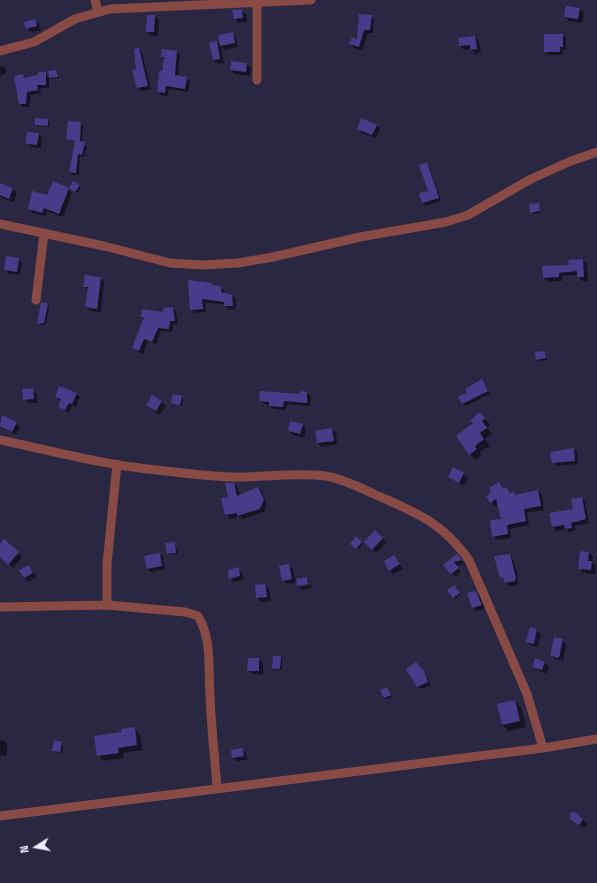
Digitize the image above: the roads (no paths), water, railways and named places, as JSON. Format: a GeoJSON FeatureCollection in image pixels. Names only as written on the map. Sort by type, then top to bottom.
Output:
{"type":"FeatureCollection","features":[{"type":"Feature","properties":{"kind":"street"},"geometry":{"type":"LineString","coordinates":[[96,0],[98,11]]}},
{"type":"Feature","properties":{"kind":"street"},"geometry":{"type":"LineString","coordinates":[[0,51],[34,42],[75,19],[98,11],[191,2],[311,0]]}},
{"type":"Feature","properties":{"kind":"street"},"geometry":{"type":"LineString","coordinates":[[257,2],[257,80]]}},
{"type":"Feature","properties":{"kind":"street"},"geometry":{"type":"LineString","coordinates":[[0,224],[104,246],[170,263],[203,265],[238,263],[274,257],[360,237],[446,222],[468,215],[537,176],[597,152]]}},
{"type":"Feature","properties":{"kind":"street"},"geometry":{"type":"LineString","coordinates":[[36,300],[44,233]]}},
{"type":"Feature","properties":{"kind":"street"},"geometry":{"type":"LineString","coordinates":[[0,440],[117,464],[156,470],[237,477],[328,476],[348,482],[407,507],[438,526],[457,544],[472,567],[527,694],[542,748]]}},
{"type":"Feature","properties":{"kind":"street"},"geometry":{"type":"LineString","coordinates":[[107,605],[107,564],[117,464]]}},
{"type":"Feature","properties":{"kind":"street"},"geometry":{"type":"LineString","coordinates":[[0,607],[107,605],[185,612],[198,616],[205,627],[209,656],[210,694],[217,790]]}},
{"type":"Feature","properties":{"kind":"street"},"geometry":{"type":"LineString","coordinates":[[0,816],[217,790],[542,748],[597,739]]}}]}
